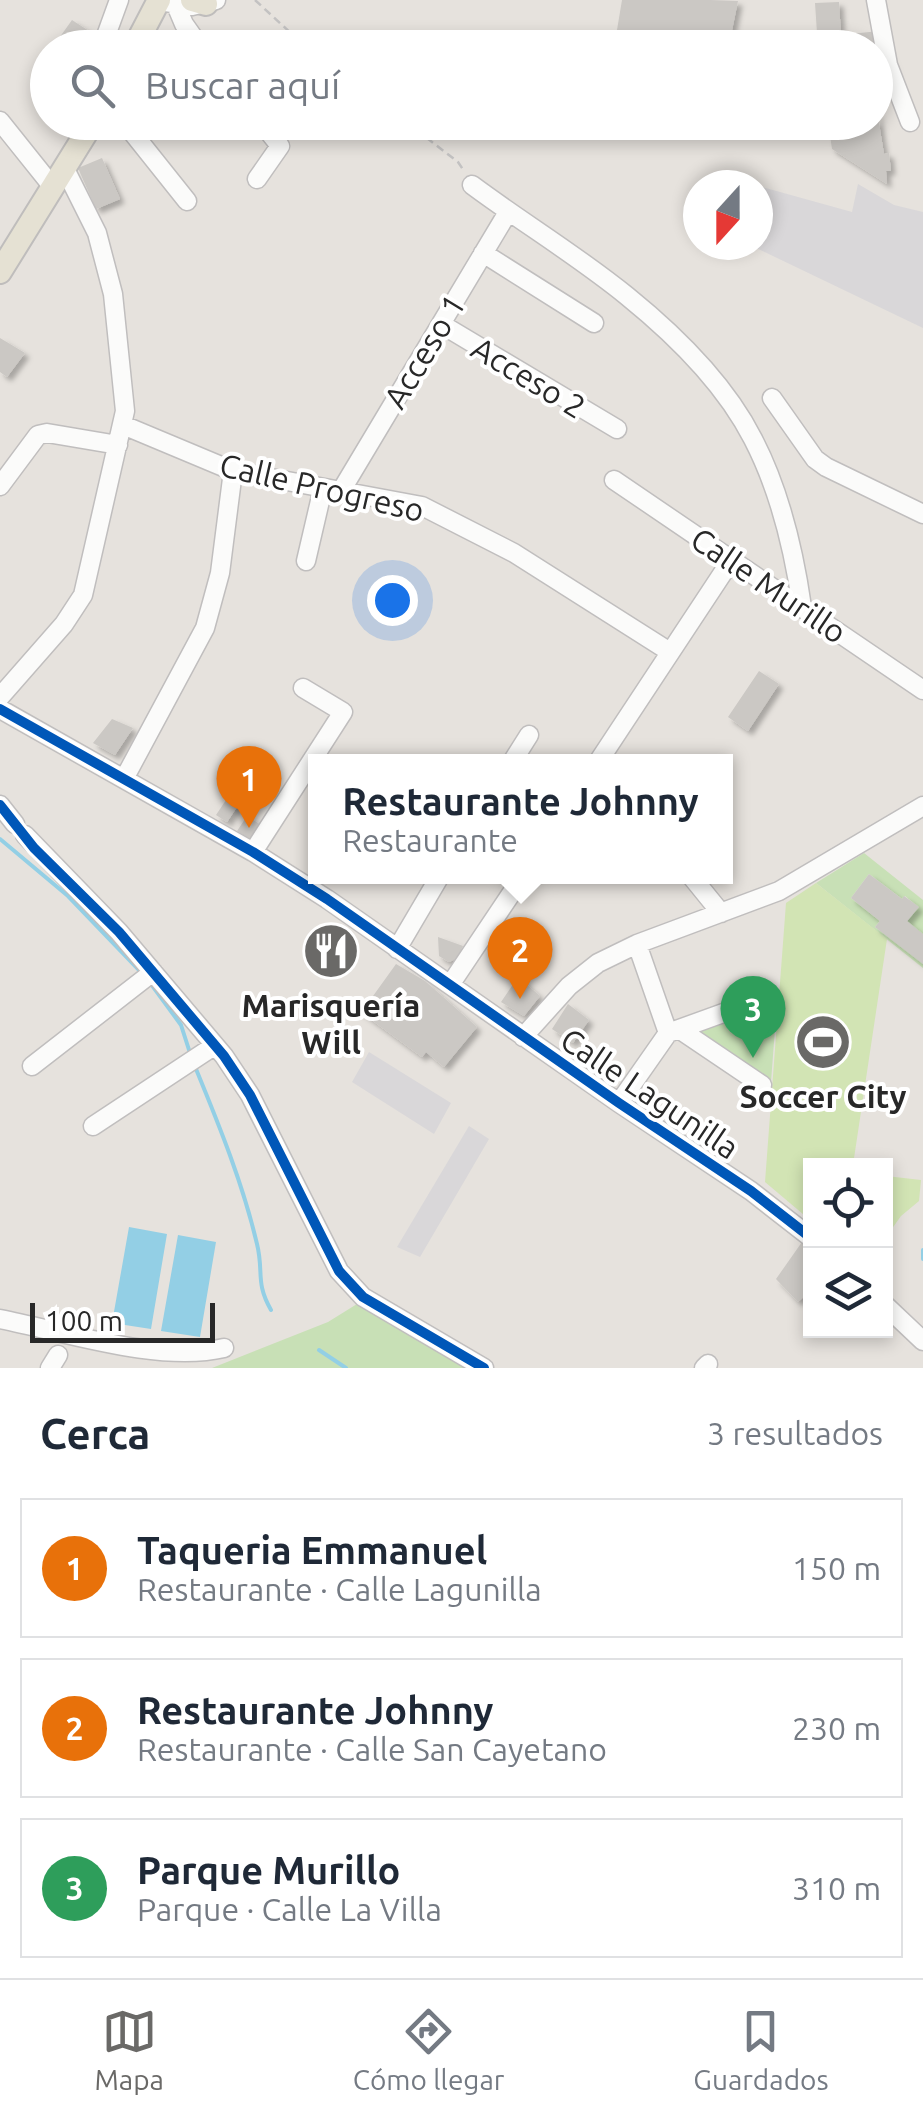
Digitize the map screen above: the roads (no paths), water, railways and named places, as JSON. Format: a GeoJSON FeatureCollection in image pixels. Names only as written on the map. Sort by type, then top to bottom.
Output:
{"type":"FeatureCollection","features":[{"type":"Feature","properties":{"kind":"main road"},"geometry":{"type":"LineString","coordinates":[[154,30],[185,2]]}},
{"type":"Feature","properties":{"kind":"main road"},"geometry":{"type":"LineString","coordinates":[[0,272],[82,140]]}},
{"type":"Feature","properties":{"kind":"street"},"geometry":{"type":"LineString","coordinates":[[108,30],[119,0]]}},
{"type":"Feature","properties":{"kind":"street"},"geometry":{"type":"LineString","coordinates":[[876,0],[881,30]]}},
{"type":"Feature","properties":{"kind":"street"},"geometry":{"type":"LineString","coordinates":[[185,2],[184,24],[188,30]]}},
{"type":"Feature","properties":{"kind":"street"},"geometry":{"type":"LineString","coordinates":[[893,79],[910,122]]}},
{"type":"Feature","properties":{"kind":"street"},"geometry":{"type":"LineString","coordinates":[[0,121],[58,178],[98,234],[113,294],[126,399],[83,594],[64,624],[0,697]]}},
{"type":"Feature","properties":{"kind":"street"},"geometry":{"type":"LineString","coordinates":[[138,140],[187,201]]}},
{"type":"Feature","properties":{"kind":"street"},"geometry":{"type":"LineString","coordinates":[[257,179],[280,146],[275,140]]}},
{"type":"Feature","properties":{"kind":"street"},"geometry":{"type":"LineString","coordinates":[[472,185],[628,297],[670,335],[722,392],[760,456],[785,529],[802,607]]}},
{"type":"Feature","properties":{"kind":"street","name":"Acceso 1"},"geometry":{"type":"LineString","coordinates":[[306,561],[332,489],[508,212]]}},
{"type":"Feature","properties":{"kind":"street"},"geometry":{"type":"LineString","coordinates":[[483,253],[594,323]]}},
{"type":"Feature","properties":{"kind":"street","name":"Acceso 2"},"geometry":{"type":"LineString","coordinates":[[440,324],[617,429]]}},
{"type":"Feature","properties":{"kind":"street"},"geometry":{"type":"LineString","coordinates":[[772,398],[816,459],[923,514]]}},
{"type":"Feature","properties":{"kind":"street","name":"Calle Progreso"},"geometry":{"type":"LineString","coordinates":[[123,425],[233,471],[422,506],[468,528],[670,652]]}},
{"type":"Feature","properties":{"kind":"street"},"geometry":{"type":"LineString","coordinates":[[0,486],[38,435],[47,432],[118,446]]}},
{"type":"Feature","properties":{"kind":"street"},"geometry":{"type":"LineString","coordinates":[[124,779],[205,628],[220,573],[233,471]]}},
{"type":"Feature","properties":{"kind":"street","name":"Calle Murillo"},"geometry":{"type":"LineString","coordinates":[[614,480],[923,690]]}},
{"type":"Feature","properties":{"kind":"street"},"geometry":{"type":"LineString","coordinates":[[603,754],[732,560]]}},
{"type":"Feature","properties":{"kind":"street"},"geometry":{"type":"LineString","coordinates":[[303,688],[342,712],[315,754]]}},
{"type":"Feature","properties":{"kind":"street","name":"Calle Lagunilla"},"geometry":{"type":"LineString","coordinates":[[0,709],[252,852],[751,1190],[803,1231]]}},
{"type":"Feature","properties":{"kind":"street"},"geometry":{"type":"LineString","coordinates":[[517,754],[529,735]]}},
{"type":"Feature","properties":{"kind":"street"},"geometry":{"type":"LineString","coordinates":[[252,852],[308,765]]}},
{"type":"Feature","properties":{"kind":"street"},"geometry":{"type":"LineString","coordinates":[[0,805],[153,972],[214,1046],[250,1096],[340,1271],[352,1287],[484,1368]]}},
{"type":"Feature","properties":{"kind":"street"},"geometry":{"type":"LineString","coordinates":[[523,1037],[568,986],[598,963],[636,944],[779,891],[923,806]]}},
{"type":"Feature","properties":{"kind":"street"},"geometry":{"type":"LineString","coordinates":[[397,949],[435,884]]}},
{"type":"Feature","properties":{"kind":"street"},"geometry":{"type":"LineString","coordinates":[[450,984],[518,884]]}},
{"type":"Feature","properties":{"kind":"street"},"geometry":{"type":"LineString","coordinates":[[698,884],[721,913]]}},
{"type":"Feature","properties":{"kind":"street"},"geometry":{"type":"LineString","coordinates":[[636,944],[674,1031],[762,1085]]}},
{"type":"Feature","properties":{"kind":"street"},"geometry":{"type":"LineString","coordinates":[[32,1066],[153,972]]}},
{"type":"Feature","properties":{"kind":"street"},"geometry":{"type":"LineString","coordinates":[[618,1103],[674,1031],[762,1000]]}},
{"type":"Feature","properties":{"kind":"street"},"geometry":{"type":"LineString","coordinates":[[92,1126],[214,1046]]}},
{"type":"Feature","properties":{"kind":"street"},"geometry":{"type":"LineString","coordinates":[[893,1313],[923,1342]]}},
{"type":"Feature","properties":{"kind":"street"},"geometry":{"type":"LineString","coordinates":[[0,1319],[168,1353],[224,1348]]}},
{"type":"Feature","properties":{"kind":"water"},"geometry":{"type":"Polygon","coordinates":[[[129,1227],[167,1234],[151,1329],[112,1323],[129,1227]]]}},
{"type":"Feature","properties":{"kind":"water"},"geometry":{"type":"Polygon","coordinates":[[[178,1235],[216,1242],[200,1337],[161,1331],[178,1235]]]}},
{"type":"Feature","properties":{"kind":"waterway"},"geometry":{"type":"LineString","coordinates":[[0,839],[68,896],[140,971]]}},
{"type":"Feature","properties":{"kind":"waterway"},"geometry":{"type":"LineString","coordinates":[[151,984],[181,1025],[190,1053]]}},
{"type":"Feature","properties":{"kind":"waterway"},"geometry":{"type":"LineString","coordinates":[[196,1069],[245,1199],[259,1254],[261,1284],[271,1310]]}},
{"type":"Feature","properties":{"kind":"waterway"},"geometry":{"type":"LineString","coordinates":[[923,1250],[923,1259]]}},
{"type":"Feature","properties":{"kind":"waterway"},"geometry":{"type":"LineString","coordinates":[[319,1350],[346,1368]]}},
{"type":"Feature","properties":{"kind":"place","name":"Taqueria Emmanuel"},"geometry":{"type":"Point","coordinates":[249,828]}},
{"type":"Feature","properties":{"kind":"place","name":"Marisquería Will"},"geometry":{"type":"Point","coordinates":[331,951]}},
{"type":"Feature","properties":{"kind":"place","name":"Restaurante Johnny"},"geometry":{"type":"Point","coordinates":[520,999]}},
{"type":"Feature","properties":{"kind":"place","name":"Soccer City"},"geometry":{"type":"Point","coordinates":[823,1042]}},
{"type":"Feature","properties":{"kind":"place","name":"Parque Murillo"},"geometry":{"type":"Point","coordinates":[753,1058]}}]}
